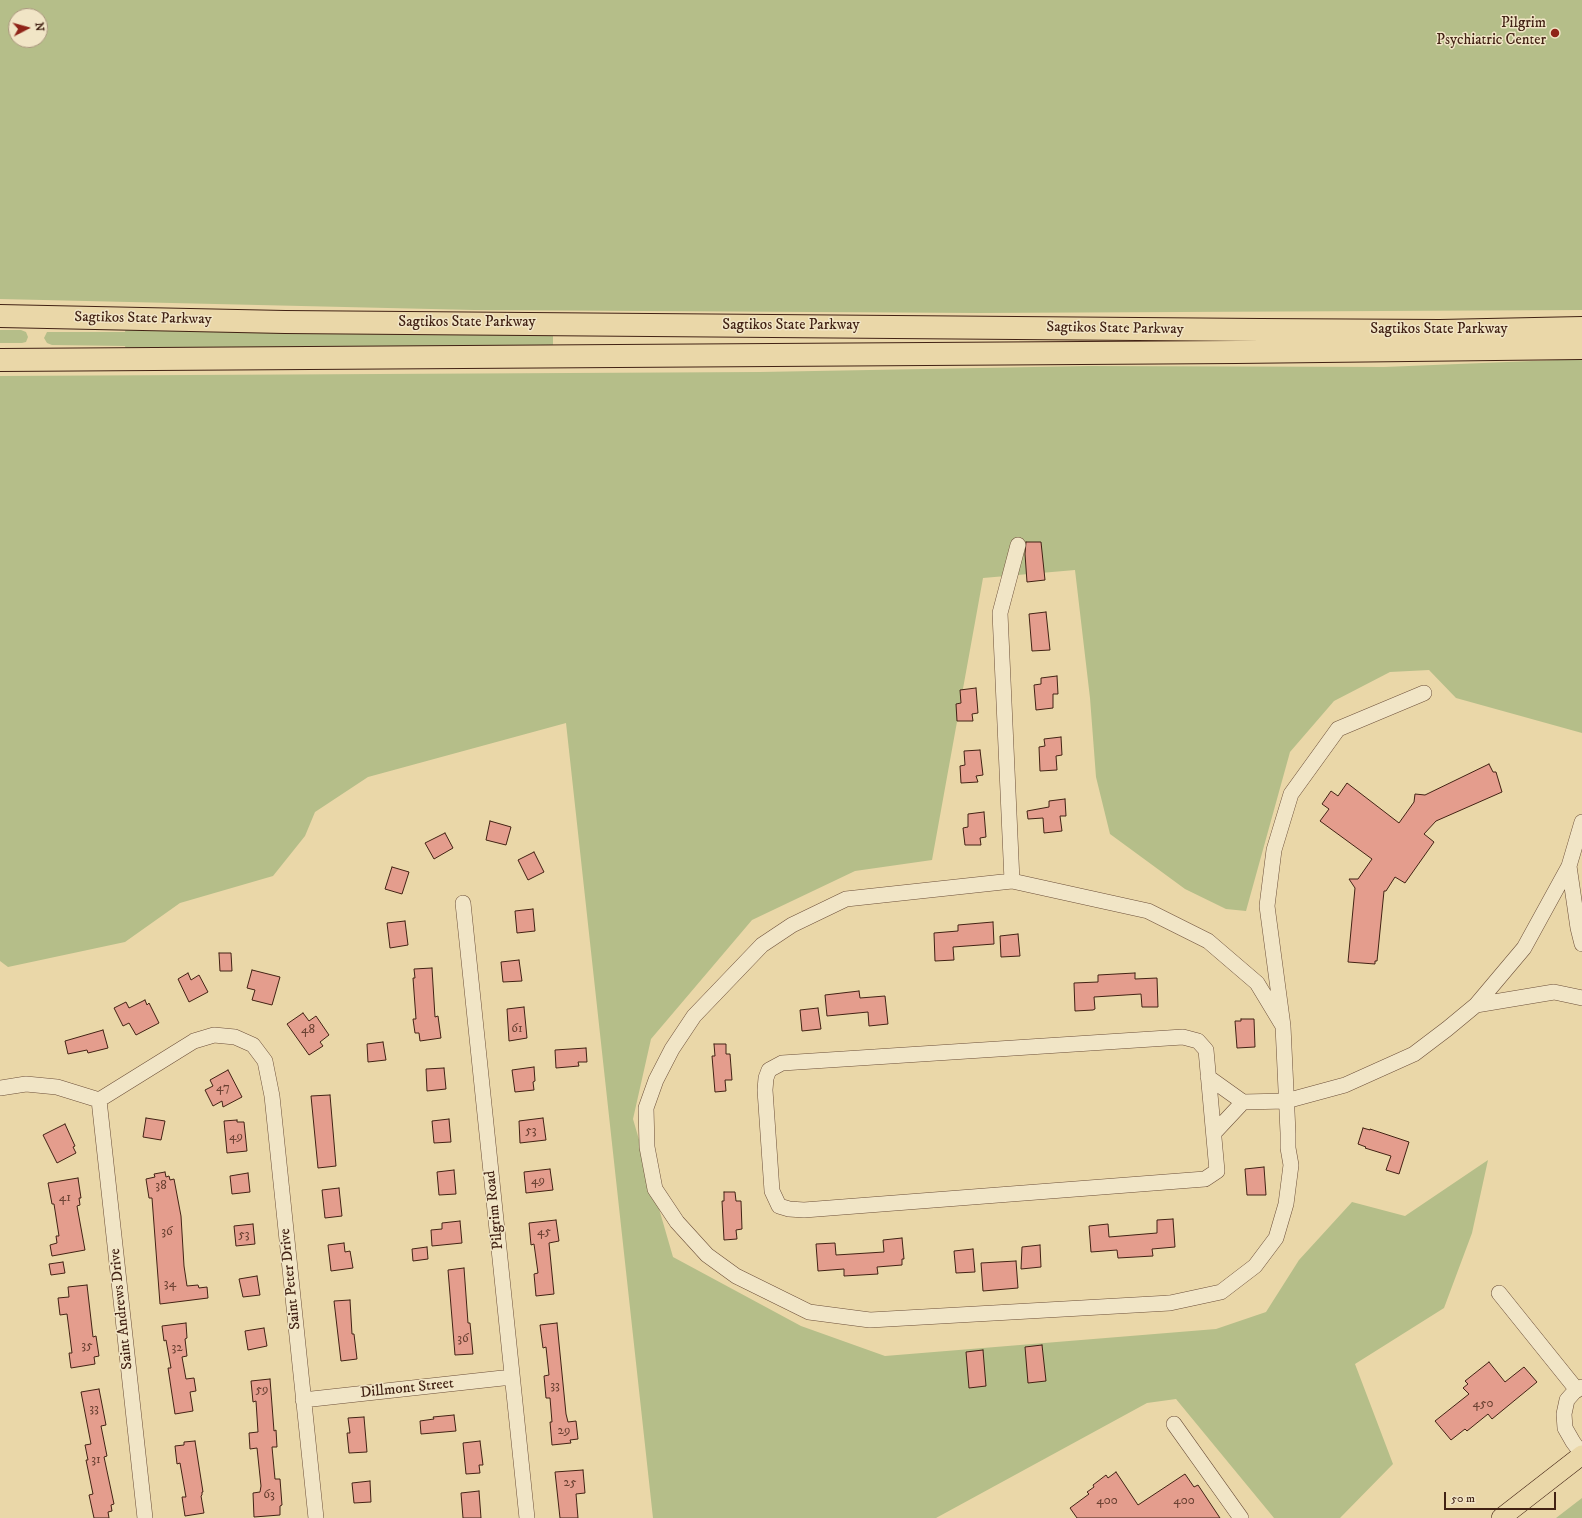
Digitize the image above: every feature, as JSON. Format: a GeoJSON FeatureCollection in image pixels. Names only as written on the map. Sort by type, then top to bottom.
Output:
{"type":"FeatureCollection","features":[{"type":"Feature","properties":{"kind":"highway","name":"Sagtikos State Parkway"},"geometry":{"type":"LineString","coordinates":[[0,316],[293,322],[1244,330],[1440,331],[1582,328]]}},
{"type":"Feature","properties":{"kind":"highway","name":"Sagtikos State Parkway"},"geometry":{"type":"LineString","coordinates":[[0,360],[1236,352],[1582,348]]}},
{"type":"Feature","properties":{"kind":"main road"},"geometry":{"type":"LineString","coordinates":[[1502,1518],[1582,1455]]}},
{"type":"Feature","properties":{"kind":"street"},"geometry":{"type":"LineString","coordinates":[[1012,881],[1000,613],[1018,545]]}},
{"type":"Feature","properties":{"kind":"street"},"geometry":{"type":"LineString","coordinates":[[1282,1026],[1257,983],[1208,941],[1148,911],[1012,881],[846,899],[792,925],[762,945],[694,1016],[672,1049],[659,1074],[646,1108],[647,1147],[655,1189],[677,1222],[707,1255],[736,1276],[809,1312],[870,1320],[1170,1303],[1220,1292],[1255,1266],[1276,1238],[1286,1204],[1291,1165],[1288,1148],[1282,1026],[1267,906],[1274,850],[1291,794],[1338,729],[1424,693]]}},
{"type":"Feature","properties":{"kind":"street"},"geometry":{"type":"LineString","coordinates":[[1208,1077],[1243,1102],[1286,1101],[1345,1085],[1414,1054],[1476,1005],[1524,948],[1569,866],[1582,822]]}},
{"type":"Feature","properties":{"kind":"street"},"geometry":{"type":"LineString","coordinates":[[1569,866],[1578,928],[1582,944]]}},
{"type":"Feature","properties":{"kind":"street","name":"Pilgrim Road"},"geometry":{"type":"LineString","coordinates":[[463,903],[527,1518]]}},
{"type":"Feature","properties":{"kind":"street"},"geometry":{"type":"LineString","coordinates":[[1476,1005],[1554,992],[1582,998]]}},
{"type":"Feature","properties":{"kind":"street","name":"Saint Peter Drive"},"geometry":{"type":"LineString","coordinates":[[99,1100],[194,1041],[214,1035],[235,1037],[253,1045],[266,1061],[272,1096],[316,1518]]}},
{"type":"Feature","properties":{"kind":"street"},"geometry":{"type":"LineString","coordinates":[[1183,1037],[1198,1040],[1206,1050],[1208,1077],[1217,1171],[1205,1179],[804,1210],[789,1209],[779,1206],[772,1191],[766,1078],[770,1070],[782,1063],[1183,1037]]}},
{"type":"Feature","properties":{"kind":"street"},"geometry":{"type":"LineString","coordinates":[[0,1088],[26,1084],[57,1087],[99,1100]]}},
{"type":"Feature","properties":{"kind":"street","name":"Saint Andrews Drive"},"geometry":{"type":"LineString","coordinates":[[99,1100],[145,1518]]}},
{"type":"Feature","properties":{"kind":"street"},"geometry":{"type":"LineString","coordinates":[[1214,1133],[1243,1102]]}},
{"type":"Feature","properties":{"kind":"street"},"geometry":{"type":"LineString","coordinates":[[1499,1292],[1579,1389],[1567,1400],[1564,1414],[1565,1428],[1582,1455]]}},
{"type":"Feature","properties":{"kind":"street","name":"Dillmont Street"},"geometry":{"type":"LineString","coordinates":[[303,1400],[512,1377]]}},
{"type":"Feature","properties":{"kind":"street"},"geometry":{"type":"LineString","coordinates":[[1174,1424],[1241,1518]]}},
{"type":"Feature","properties":{"kind":"green space"},"geometry":{"type":"Polygon","coordinates":[[[0,0],[1582,0],[1582,310],[979,313],[474,310],[0,299],[0,0]]]}},
{"type":"Feature","properties":{"kind":"green space"},"geometry":{"type":"Polygon","coordinates":[[[126,327],[553,332],[553,348],[126,350],[125,346],[52,345],[47,343],[44,338],[47,332],[125,332],[126,327]]]}},
{"type":"Feature","properties":{"kind":"green space"},"geometry":{"type":"Polygon","coordinates":[[[0,330],[21,330],[26,332],[28,337],[26,342],[22,343],[0,343],[0,330]]]}},
{"type":"Feature","properties":{"kind":"green space"},"geometry":{"type":"Polygon","coordinates":[[[1582,359],[1582,733],[1456,698],[1429,670],[1390,672],[1334,701],[1290,752],[1246,911],[1226,909],[1185,889],[1110,834],[1096,777],[1090,698],[1075,570],[983,578],[932,860],[855,871],[752,920],[651,1039],[633,1119],[673,1257],[801,1326],[885,1356],[1216,1329],[1266,1312],[1299,1260],[1352,1202],[1405,1216],[1488,1160],[1472,1233],[1444,1308],[1355,1364],[1393,1464],[1340,1518],[1274,1518],[1176,1399],[1147,1403],[936,1518],[653,1518],[566,723],[368,777],[315,812],[305,836],[273,876],[180,903],[125,942],[8,967],[0,961],[0,376],[760,372],[1089,366],[1384,367],[1582,359]]]}},
{"type":"Feature","properties":{"kind":"green space"},"geometry":{"type":"Polygon","coordinates":[[[1582,1498],[1582,1518],[1556,1518],[1582,1498]]]}},
{"type":"Feature","properties":{"kind":"building"},"geometry":{"type":"Polygon","coordinates":[[[1026,542],[1041,542],[1045,580],[1027,582],[1025,554],[1026,542]]]}},
{"type":"Feature","properties":{"kind":"building"},"geometry":{"type":"Polygon","coordinates":[[[1046,612],[1050,650],[1032,651],[1029,614],[1046,612]]]}},
{"type":"Feature","properties":{"kind":"building"},"geometry":{"type":"Polygon","coordinates":[[[1057,676],[1058,694],[1053,694],[1053,708],[1036,710],[1034,685],[1041,684],[1041,678],[1057,676]]]}},
{"type":"Feature","properties":{"kind":"building"},"geometry":{"type":"Polygon","coordinates":[[[976,688],[978,713],[972,714],[973,721],[957,721],[956,704],[961,703],[960,690],[976,688]]]}},
{"type":"Feature","properties":{"kind":"building"},"geometry":{"type":"Polygon","coordinates":[[[1061,737],[1062,755],[1056,756],[1057,770],[1040,771],[1039,747],[1045,746],[1044,739],[1061,737]]]}},
{"type":"Feature","properties":{"kind":"building"},"geometry":{"type":"Polygon","coordinates":[[[980,750],[983,775],[976,776],[978,782],[961,783],[960,766],[965,765],[964,751],[980,750]]]}},
{"type":"Feature","properties":{"kind":"building"},"geometry":{"type":"Polygon","coordinates":[[[1489,764],[1493,772],[1496,772],[1502,792],[1436,821],[1424,834],[1434,842],[1405,883],[1395,877],[1386,891],[1384,891],[1377,961],[1375,961],[1375,964],[1348,962],[1355,888],[1349,879],[1358,879],[1372,859],[1320,821],[1329,809],[1322,804],[1331,791],[1338,796],[1347,783],[1399,823],[1414,802],[1415,794],[1425,795],[1489,764]]]}},
{"type":"Feature","properties":{"kind":"building"},"geometry":{"type":"Polygon","coordinates":[[[1065,799],[1066,816],[1060,816],[1062,831],[1044,833],[1043,818],[1028,819],[1027,811],[1049,807],[1049,801],[1065,799]]]}},
{"type":"Feature","properties":{"kind":"building"},"geometry":{"type":"Polygon","coordinates":[[[984,812],[986,837],[980,838],[981,845],[965,845],[963,828],[968,827],[968,814],[984,812]]]}},
{"type":"Feature","properties":{"kind":"building"},"geometry":{"type":"Polygon","coordinates":[[[490,821],[511,827],[506,845],[486,840],[490,821]]]}},
{"type":"Feature","properties":{"kind":"building"},"geometry":{"type":"Polygon","coordinates":[[[445,833],[453,848],[434,859],[425,843],[445,833]]]}},
{"type":"Feature","properties":{"kind":"building"},"geometry":{"type":"Polygon","coordinates":[[[534,852],[544,872],[528,880],[518,860],[534,852]]]}},
{"type":"Feature","properties":{"kind":"building"},"geometry":{"type":"Polygon","coordinates":[[[392,867],[409,872],[402,894],[385,889],[392,867]]]}},
{"type":"Feature","properties":{"kind":"building"},"geometry":{"type":"Polygon","coordinates":[[[533,909],[535,931],[517,933],[515,911],[533,909]]]}},
{"type":"Feature","properties":{"kind":"building"},"geometry":{"type":"Polygon","coordinates":[[[405,921],[408,945],[390,948],[387,923],[405,921]]]}},
{"type":"Feature","properties":{"kind":"building"},"geometry":{"type":"Polygon","coordinates":[[[993,922],[994,944],[953,947],[954,960],[935,961],[934,933],[958,931],[958,925],[993,922]]]}},
{"type":"Feature","properties":{"kind":"building"},"geometry":{"type":"Polygon","coordinates":[[[1018,934],[1020,956],[1001,957],[1000,936],[1018,934]]]}},
{"type":"Feature","properties":{"kind":"building"},"geometry":{"type":"Polygon","coordinates":[[[219,953],[231,953],[232,971],[220,971],[219,953]]]}},
{"type":"Feature","properties":{"kind":"building"},"geometry":{"type":"Polygon","coordinates":[[[519,960],[522,981],[503,982],[501,962],[519,960]]]}},
{"type":"Feature","properties":{"kind":"building"},"geometry":{"type":"Polygon","coordinates":[[[432,968],[435,1017],[438,1016],[441,1038],[420,1041],[419,1033],[415,1033],[413,1019],[416,1019],[413,978],[415,978],[414,969],[432,968]]]}},
{"type":"Feature","properties":{"kind":"building"},"geometry":{"type":"Polygon","coordinates":[[[252,970],[280,977],[272,1005],[252,1000],[255,990],[247,988],[252,970]]]}},
{"type":"Feature","properties":{"kind":"building"},"geometry":{"type":"Polygon","coordinates":[[[188,973],[191,980],[199,975],[208,992],[189,1002],[178,979],[188,973]]]}},
{"type":"Feature","properties":{"kind":"building"},"geometry":{"type":"Polygon","coordinates":[[[1135,973],[1135,979],[1157,978],[1158,1007],[1142,1007],[1141,994],[1094,997],[1095,1009],[1075,1011],[1074,983],[1098,982],[1098,975],[1135,973]]]}},
{"type":"Feature","properties":{"kind":"building"},"geometry":{"type":"Polygon","coordinates":[[[859,991],[860,998],[885,996],[888,1024],[869,1026],[868,1012],[827,1016],[825,995],[859,991]]]}},
{"type":"Feature","properties":{"kind":"building"},"geometry":{"type":"Polygon","coordinates":[[[145,1000],[147,1005],[149,1003],[159,1023],[136,1035],[129,1023],[123,1026],[114,1008],[126,1002],[129,1008],[145,1000]]]}},
{"type":"Feature","properties":{"kind":"building"},"geometry":{"type":"Polygon","coordinates":[[[524,1007],[527,1038],[509,1041],[507,1009],[524,1007]]]}},
{"type":"Feature","properties":{"kind":"building"},"geometry":{"type":"Polygon","coordinates":[[[818,1008],[821,1029],[802,1031],[800,1010],[818,1008]]]}},
{"type":"Feature","properties":{"kind":"building"},"geometry":{"type":"Polygon","coordinates":[[[303,1013],[309,1021],[316,1016],[329,1035],[320,1042],[323,1046],[309,1055],[287,1024],[303,1013]]]}},
{"type":"Feature","properties":{"kind":"building"},"geometry":{"type":"Polygon","coordinates":[[[1241,1019],[1254,1019],[1255,1047],[1237,1048],[1235,1021],[1241,1021],[1241,1019]]]}},
{"type":"Feature","properties":{"kind":"building"},"geometry":{"type":"Polygon","coordinates":[[[103,1030],[108,1048],[88,1053],[87,1050],[68,1054],[65,1041],[103,1030]]]}},
{"type":"Feature","properties":{"kind":"building"},"geometry":{"type":"Polygon","coordinates":[[[383,1042],[386,1060],[368,1062],[367,1044],[383,1042]]]}},
{"type":"Feature","properties":{"kind":"building"},"geometry":{"type":"Polygon","coordinates":[[[714,1044],[726,1044],[726,1054],[730,1054],[732,1080],[725,1080],[726,1091],[715,1092],[712,1056],[715,1056],[714,1044]]]}},
{"type":"Feature","properties":{"kind":"building"},"geometry":{"type":"Polygon","coordinates":[[[586,1048],[587,1062],[578,1062],[579,1066],[556,1068],[555,1050],[586,1048]]]}},
{"type":"Feature","properties":{"kind":"building"},"geometry":{"type":"Polygon","coordinates":[[[534,1067],[534,1090],[515,1092],[512,1070],[534,1067]]]}},
{"type":"Feature","properties":{"kind":"building"},"geometry":{"type":"Polygon","coordinates":[[[444,1068],[446,1089],[427,1091],[426,1069],[444,1068]]]}},
{"type":"Feature","properties":{"kind":"building"},"geometry":{"type":"Polygon","coordinates":[[[228,1070],[242,1097],[223,1107],[222,1101],[213,1106],[205,1090],[213,1086],[210,1080],[228,1070]]]}},
{"type":"Feature","properties":{"kind":"building"},"geometry":{"type":"Polygon","coordinates":[[[330,1095],[336,1166],[318,1168],[311,1096],[330,1095]]]}},
{"type":"Feature","properties":{"kind":"building"},"geometry":{"type":"Polygon","coordinates":[[[146,1118],[165,1121],[161,1140],[143,1137],[146,1118]]]}},
{"type":"Feature","properties":{"kind":"building"},"geometry":{"type":"Polygon","coordinates":[[[543,1118],[546,1140],[520,1143],[519,1121],[543,1118]]]}},
{"type":"Feature","properties":{"kind":"building"},"geometry":{"type":"Polygon","coordinates":[[[449,1119],[451,1142],[434,1143],[432,1121],[449,1119]]]}},
{"type":"Feature","properties":{"kind":"building"},"geometry":{"type":"Polygon","coordinates":[[[237,1120],[237,1122],[244,1122],[247,1151],[227,1153],[224,1121],[237,1120]]]}},
{"type":"Feature","properties":{"kind":"building"},"geometry":{"type":"Polygon","coordinates":[[[65,1124],[75,1146],[73,1147],[76,1153],[57,1163],[43,1135],[65,1124]]]}},
{"type":"Feature","properties":{"kind":"building"},"geometry":{"type":"Polygon","coordinates":[[[1363,1128],[1409,1142],[1399,1174],[1386,1170],[1391,1156],[1365,1148],[1366,1147],[1358,1144],[1363,1128]]]}},
{"type":"Feature","properties":{"kind":"building"},"geometry":{"type":"Polygon","coordinates":[[[1264,1167],[1266,1195],[1247,1195],[1245,1169],[1264,1167]]]}},
{"type":"Feature","properties":{"kind":"building"},"geometry":{"type":"Polygon","coordinates":[[[550,1169],[553,1190],[526,1193],[524,1172],[550,1169]]]}},
{"type":"Feature","properties":{"kind":"building"},"geometry":{"type":"Polygon","coordinates":[[[454,1170],[456,1194],[439,1195],[437,1172],[454,1170]]]}},
{"type":"Feature","properties":{"kind":"building"},"geometry":{"type":"Polygon","coordinates":[[[165,1172],[166,1177],[169,1176],[170,1180],[174,1179],[181,1216],[184,1266],[187,1286],[198,1285],[199,1288],[207,1287],[208,1298],[160,1304],[152,1198],[149,1198],[146,1179],[155,1177],[154,1174],[165,1172]]]}},
{"type":"Feature","properties":{"kind":"building"},"geometry":{"type":"Polygon","coordinates":[[[248,1173],[250,1192],[232,1194],[230,1176],[248,1173]]]}},
{"type":"Feature","properties":{"kind":"building"},"geometry":{"type":"Polygon","coordinates":[[[78,1178],[81,1198],[79,1198],[80,1205],[77,1206],[85,1250],[52,1256],[50,1245],[57,1243],[56,1236],[59,1236],[54,1204],[52,1204],[48,1183],[78,1178]]]}},
{"type":"Feature","properties":{"kind":"building"},"geometry":{"type":"Polygon","coordinates":[[[339,1188],[342,1216],[325,1218],[322,1190],[339,1188]]]}},
{"type":"Feature","properties":{"kind":"building"},"geometry":{"type":"Polygon","coordinates":[[[724,1192],[735,1192],[736,1201],[741,1201],[742,1229],[736,1230],[737,1239],[724,1240],[722,1201],[724,1201],[724,1192]]]}},
{"type":"Feature","properties":{"kind":"building"},"geometry":{"type":"Polygon","coordinates":[[[1173,1219],[1175,1247],[1152,1249],[1153,1256],[1118,1258],[1117,1250],[1091,1252],[1089,1226],[1108,1224],[1109,1237],[1157,1233],[1157,1220],[1173,1219]]]}},
{"type":"Feature","properties":{"kind":"building"},"geometry":{"type":"Polygon","coordinates":[[[556,1220],[559,1241],[549,1243],[554,1294],[536,1296],[534,1274],[538,1273],[534,1244],[531,1245],[529,1223],[556,1220]]]}},
{"type":"Feature","properties":{"kind":"building"},"geometry":{"type":"Polygon","coordinates":[[[460,1221],[462,1243],[432,1246],[431,1230],[442,1229],[442,1223],[460,1221]]]}},
{"type":"Feature","properties":{"kind":"building"},"geometry":{"type":"Polygon","coordinates":[[[253,1224],[255,1244],[236,1246],[234,1226],[253,1224]]]}},
{"type":"Feature","properties":{"kind":"building"},"geometry":{"type":"Polygon","coordinates":[[[902,1238],[904,1259],[902,1259],[902,1265],[877,1267],[878,1274],[844,1276],[844,1269],[818,1271],[816,1244],[835,1243],[836,1255],[884,1252],[883,1240],[902,1238]]]}},
{"type":"Feature","properties":{"kind":"building"},"geometry":{"type":"Polygon","coordinates":[[[344,1243],[345,1252],[350,1251],[353,1268],[331,1271],[328,1245],[344,1243]]]}},
{"type":"Feature","properties":{"kind":"building"},"geometry":{"type":"Polygon","coordinates":[[[1040,1245],[1041,1267],[1021,1269],[1022,1247],[1040,1245]]]}},
{"type":"Feature","properties":{"kind":"building"},"geometry":{"type":"Polygon","coordinates":[[[427,1247],[428,1259],[413,1261],[412,1249],[427,1247]]]}},
{"type":"Feature","properties":{"kind":"building"},"geometry":{"type":"Polygon","coordinates":[[[973,1249],[975,1272],[956,1273],[954,1251],[973,1249]]]}},
{"type":"Feature","properties":{"kind":"building"},"geometry":{"type":"Polygon","coordinates":[[[1016,1261],[1018,1288],[983,1291],[981,1263],[1016,1261]]]}},
{"type":"Feature","properties":{"kind":"building"},"geometry":{"type":"Polygon","coordinates":[[[63,1262],[65,1273],[51,1275],[49,1264],[63,1262]]]}},
{"type":"Feature","properties":{"kind":"building"},"geometry":{"type":"Polygon","coordinates":[[[464,1268],[468,1323],[470,1323],[473,1354],[455,1355],[448,1270],[464,1268]]]}},
{"type":"Feature","properties":{"kind":"building"},"geometry":{"type":"Polygon","coordinates":[[[257,1276],[260,1295],[243,1297],[239,1279],[257,1276]]]}},
{"type":"Feature","properties":{"kind":"building"},"geometry":{"type":"Polygon","coordinates":[[[87,1285],[93,1337],[96,1336],[99,1356],[94,1357],[95,1364],[71,1368],[69,1353],[72,1353],[67,1314],[60,1315],[58,1298],[69,1297],[68,1287],[87,1285]]]}},
{"type":"Feature","properties":{"kind":"building"},"geometry":{"type":"Polygon","coordinates":[[[350,1300],[352,1334],[354,1334],[357,1359],[341,1361],[334,1301],[350,1300]]]}},
{"type":"Feature","properties":{"kind":"building"},"geometry":{"type":"Polygon","coordinates":[[[186,1323],[187,1338],[185,1339],[187,1356],[182,1357],[186,1379],[194,1378],[196,1391],[190,1392],[193,1411],[175,1414],[168,1368],[171,1368],[162,1326],[186,1323]]]}},
{"type":"Feature","properties":{"kind":"building"},"geometry":{"type":"Polygon","coordinates":[[[557,1323],[566,1414],[568,1422],[576,1421],[578,1439],[570,1440],[571,1443],[552,1445],[550,1398],[546,1398],[544,1376],[549,1375],[546,1347],[543,1348],[540,1325],[557,1323]]]}},
{"type":"Feature","properties":{"kind":"building"},"geometry":{"type":"Polygon","coordinates":[[[264,1328],[267,1346],[248,1350],[245,1331],[264,1328]]]}},
{"type":"Feature","properties":{"kind":"building"},"geometry":{"type":"Polygon","coordinates":[[[1042,1345],[1046,1381],[1028,1383],[1025,1347],[1042,1345]]]}},
{"type":"Feature","properties":{"kind":"building"},"geometry":{"type":"Polygon","coordinates":[[[983,1350],[986,1386],[969,1388],[966,1352],[983,1350]]]}},
{"type":"Feature","properties":{"kind":"building"},"geometry":{"type":"Polygon","coordinates":[[[1489,1362],[1505,1382],[1524,1367],[1537,1382],[1492,1419],[1488,1414],[1467,1431],[1465,1429],[1451,1440],[1435,1421],[1469,1394],[1463,1388],[1468,1384],[1465,1381],[1489,1362]]]}},
{"type":"Feature","properties":{"kind":"building"},"geometry":{"type":"Polygon","coordinates":[[[270,1379],[274,1431],[276,1430],[277,1447],[272,1447],[275,1479],[280,1479],[282,1505],[280,1506],[280,1515],[254,1517],[253,1493],[260,1492],[261,1486],[257,1448],[250,1449],[249,1433],[258,1432],[256,1401],[253,1402],[251,1381],[270,1379]]]}},
{"type":"Feature","properties":{"kind":"building"},"geometry":{"type":"Polygon","coordinates":[[[99,1389],[106,1425],[101,1426],[107,1456],[104,1457],[114,1504],[111,1505],[112,1511],[108,1512],[109,1518],[94,1518],[89,1495],[93,1494],[86,1460],[88,1460],[85,1445],[91,1444],[81,1392],[99,1389]]]}},
{"type":"Feature","properties":{"kind":"building"},"geometry":{"type":"Polygon","coordinates":[[[454,1415],[456,1431],[421,1434],[420,1421],[434,1419],[433,1417],[454,1415]]]}},
{"type":"Feature","properties":{"kind":"building"},"geometry":{"type":"Polygon","coordinates":[[[364,1417],[367,1452],[349,1453],[347,1433],[350,1433],[348,1418],[364,1417]]]}},
{"type":"Feature","properties":{"kind":"building"},"geometry":{"type":"Polygon","coordinates":[[[195,1441],[203,1492],[201,1496],[204,1513],[185,1516],[182,1497],[186,1497],[180,1463],[177,1464],[175,1446],[184,1445],[184,1442],[195,1441]]]}},
{"type":"Feature","properties":{"kind":"building"},"geometry":{"type":"Polygon","coordinates":[[[480,1441],[483,1465],[479,1465],[480,1473],[466,1474],[463,1443],[480,1441]]]}},
{"type":"Feature","properties":{"kind":"building"},"geometry":{"type":"Polygon","coordinates":[[[583,1470],[585,1493],[576,1494],[578,1518],[560,1518],[555,1472],[583,1470]]]}},
{"type":"Feature","properties":{"kind":"building"},"geometry":{"type":"Polygon","coordinates":[[[1116,1472],[1138,1505],[1185,1474],[1194,1487],[1198,1485],[1220,1518],[1077,1518],[1070,1508],[1089,1494],[1087,1492],[1094,1487],[1093,1485],[1106,1475],[1108,1478],[1116,1472]]]}},
{"type":"Feature","properties":{"kind":"building"},"geometry":{"type":"Polygon","coordinates":[[[370,1481],[371,1502],[354,1503],[352,1483],[370,1481]]]}},
{"type":"Feature","properties":{"kind":"building"},"geometry":{"type":"Polygon","coordinates":[[[479,1491],[481,1518],[463,1518],[461,1493],[479,1491]]]}},
{"type":"Feature","properties":{"kind":"place","name":"Pilgrim Psychiatric Center"},"geometry":{"type":"Point","coordinates":[1555,33]}}]}
